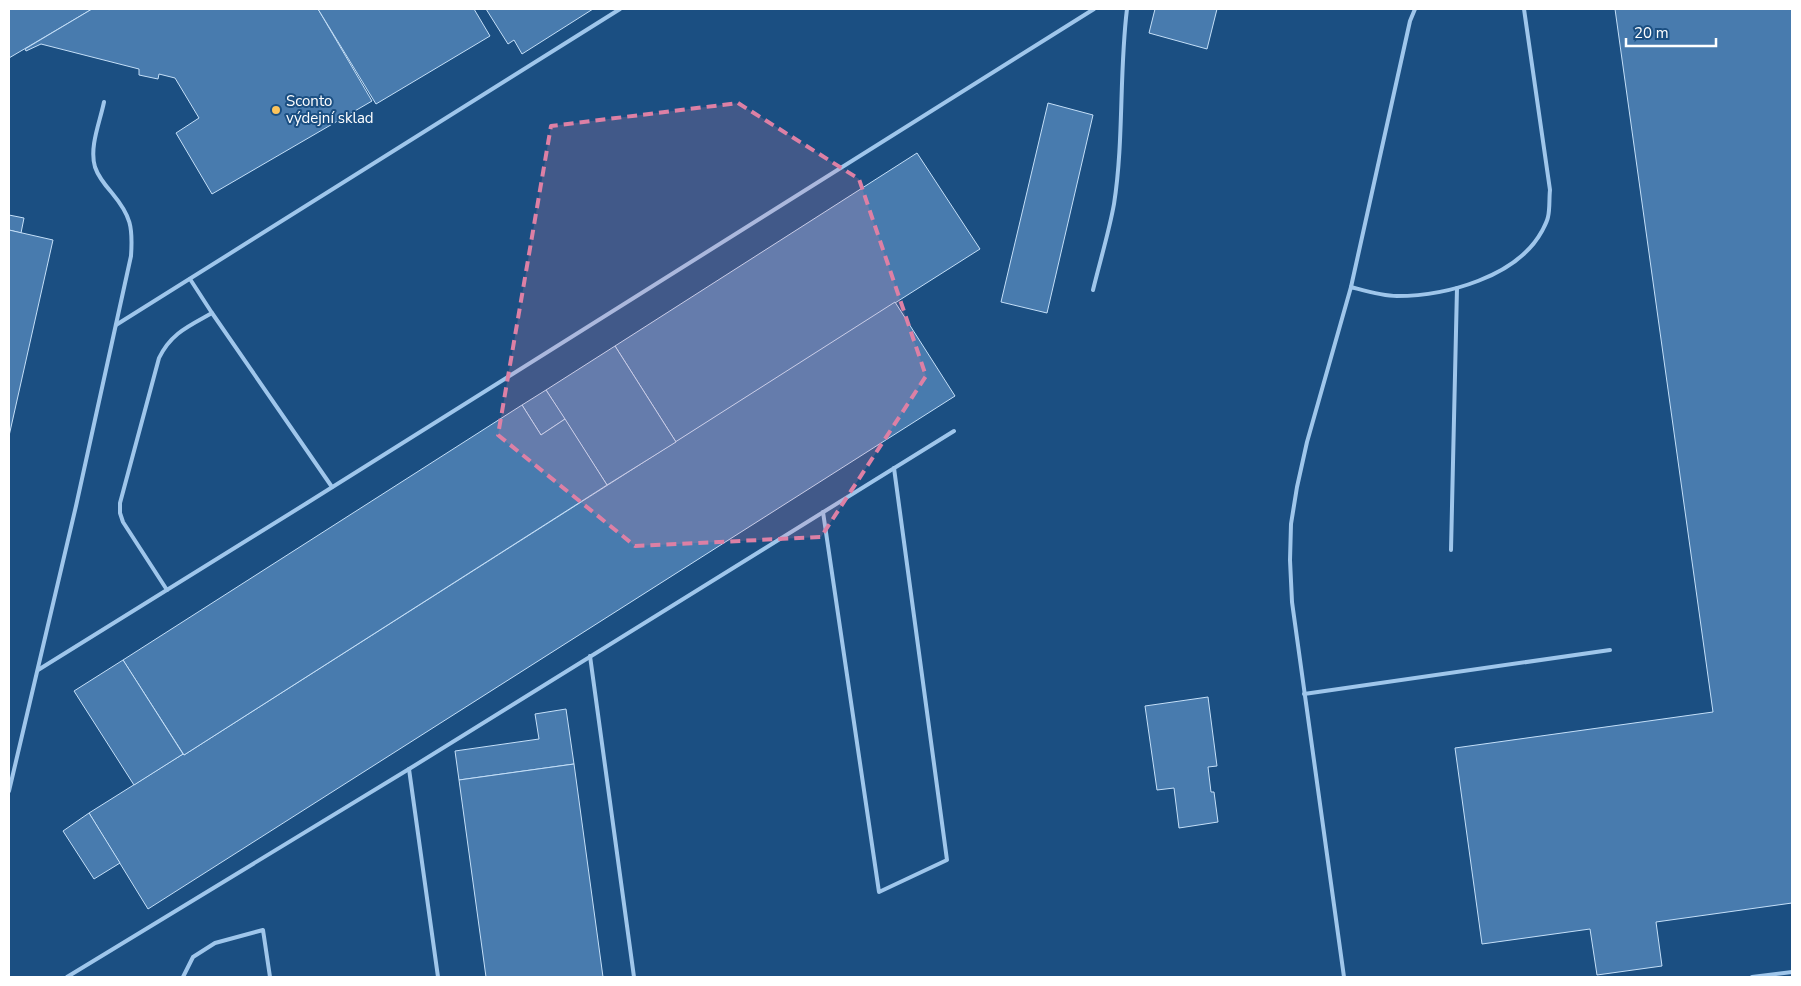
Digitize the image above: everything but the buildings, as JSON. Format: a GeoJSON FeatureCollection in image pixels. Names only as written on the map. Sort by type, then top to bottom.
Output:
{"type":"FeatureCollection","features":[{"type":"Feature","properties":{"kind":"lane"},"geometry":{"type":"LineString","coordinates":[[115,326],[620,9]]}},
{"type":"Feature","properties":{"kind":"lane"},"geometry":{"type":"LineString","coordinates":[[38,670],[332,488],[1094,9]]}},
{"type":"Feature","properties":{"kind":"lane"},"geometry":{"type":"LineString","coordinates":[[1093,290],[1114,204],[1127,9]]}},
{"type":"Feature","properties":{"kind":"lane"},"geometry":{"type":"LineString","coordinates":[[1344,977],[1292,602],[1291,524],[1307,442],[1352,287],[1410,21],[1415,9]]}},
{"type":"Feature","properties":{"kind":"lane"},"geometry":{"type":"LineString","coordinates":[[1352,287],[1396,296],[1424,294],[1456,288],[1485,278],[1513,263],[1536,241],[1548,218],[1550,190],[1524,9]]}},
{"type":"Feature","properties":{"kind":"lane"},"geometry":{"type":"LineString","coordinates":[[9,791],[131,256],[132,238],[130,221],[122,205],[103,182],[95,167],[93,150],[104,102]]}},
{"type":"Feature","properties":{"kind":"lane"},"geometry":{"type":"LineString","coordinates":[[190,278],[332,488]]}},
{"type":"Feature","properties":{"kind":"lane"},"geometry":{"type":"LineString","coordinates":[[1451,550],[1456,288]]}},
{"type":"Feature","properties":{"kind":"lane"},"geometry":{"type":"LineString","coordinates":[[167,590],[123,522],[120,513],[120,503],[159,358],[164,348],[176,335],[212,313]]}},
{"type":"Feature","properties":{"kind":"lane"},"geometry":{"type":"LineString","coordinates":[[70,977],[954,431]]}},
{"type":"Feature","properties":{"kind":"lane"},"geometry":{"type":"LineString","coordinates":[[823,512],[879,892],[947,860],[894,468]]}},
{"type":"Feature","properties":{"kind":"lane"},"geometry":{"type":"LineString","coordinates":[[1304,694],[1610,650]]}},
{"type":"Feature","properties":{"kind":"lane"},"geometry":{"type":"LineString","coordinates":[[590,656],[634,977]]}},
{"type":"Feature","properties":{"kind":"lane"},"geometry":{"type":"LineString","coordinates":[[409,769],[438,977]]}},
{"type":"Feature","properties":{"kind":"lane"},"geometry":{"type":"LineString","coordinates":[[183,977],[193,956],[215,944],[263,930],[270,977]]}},
{"type":"Feature","properties":{"kind":"lane"},"geometry":{"type":"LineString","coordinates":[[1752,977],[1792,972]]}},
{"type":"Feature","properties":{"kind":"highlighted area"},"geometry":{"type":"Polygon","coordinates":[[[738,103],[859,179],[926,376],[821,537],[635,546],[498,435],[551,126],[738,103]]]}},
{"type":"Feature","properties":{"kind":"place","name":"Sconto výdejní sklad"},"geometry":{"type":"Point","coordinates":[276,110]}}]}
